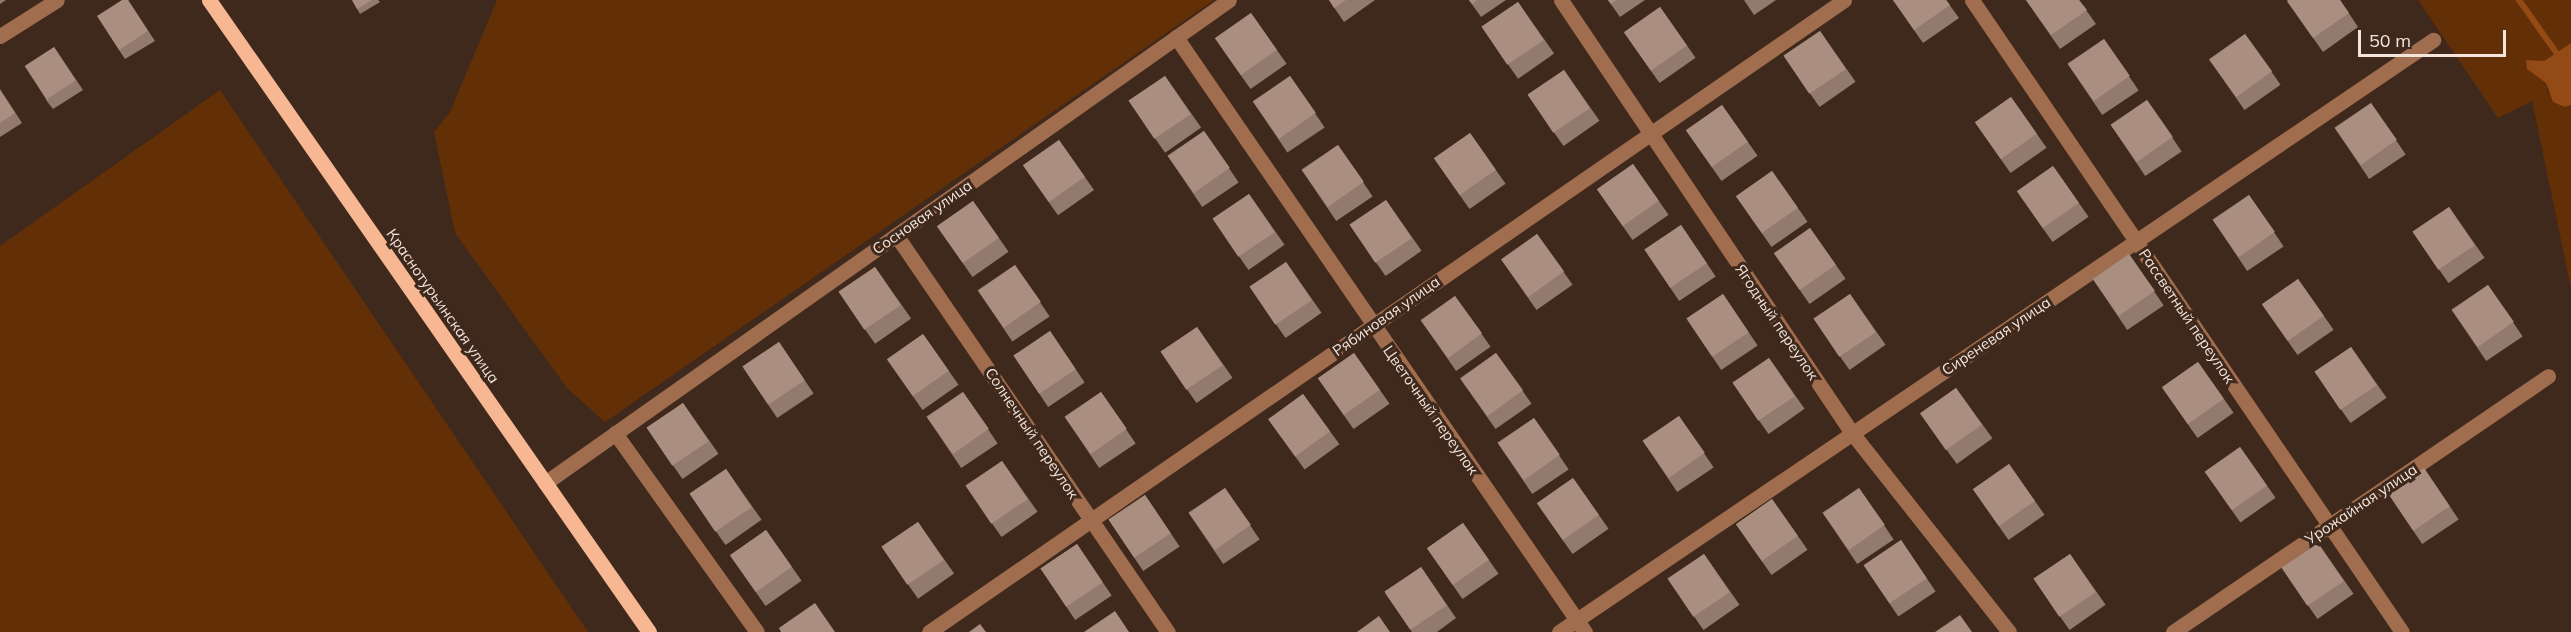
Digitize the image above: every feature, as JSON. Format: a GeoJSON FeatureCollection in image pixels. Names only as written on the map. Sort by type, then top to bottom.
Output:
{"type":"FeatureCollection","features":[{"type":"Feature","properties":{"kind":"main road","name":"Краснотурьинская улица"},"geometry":{"type":"LineString","coordinates":[[209,0],[649,632]]}},
{"type":"Feature","properties":{"kind":"street"},"geometry":{"type":"LineString","coordinates":[[0,36],[57,0]]}},
{"type":"Feature","properties":{"kind":"street","name":"Сосновая улица"},"geometry":{"type":"LineString","coordinates":[[545,483],[1229,0]]}},
{"type":"Feature","properties":{"kind":"street","name":"Ягодный переулок"},"geometry":{"type":"LineString","coordinates":[[1561,0],[1852,433],[2009,632]]}},
{"type":"Feature","properties":{"kind":"street","name":"Рябиновая улица"},"geometry":{"type":"LineString","coordinates":[[929,632],[1844,0]]}},
{"type":"Feature","properties":{"kind":"street","name":"Рассветный переулок"},"geometry":{"type":"LineString","coordinates":[[1972,0],[2402,632]]}},
{"type":"Feature","properties":{"kind":"street","name":"Цветочный переулок"},"geometry":{"type":"LineString","coordinates":[[1176,37],[1372,326],[1581,626]]}},
{"type":"Feature","properties":{"kind":"street","name":"Сиреневая улица"},"geometry":{"type":"LineString","coordinates":[[1559,632],[1581,626],[1852,433],[2433,40]]}},
{"type":"Feature","properties":{"kind":"street","name":"Солнечный переулок"},"geometry":{"type":"LineString","coordinates":[[896,235],[1168,632]]}},
{"type":"Feature","properties":{"kind":"street","name":"Урожайная улица"},"geometry":{"type":"LineString","coordinates":[[2174,632],[2548,376]]}},
{"type":"Feature","properties":{"kind":"street"},"geometry":{"type":"LineString","coordinates":[[615,433],[757,632]]}},
{"type":"Feature","properties":{"kind":"shaded area"},"geometry":{"type":"Polygon","coordinates":[[[497,0],[1214,0],[605,422],[567,388],[455,233],[434,132],[450,112],[497,0]]]}},
{"type":"Feature","properties":{"kind":"shaded area"},"geometry":{"type":"Polygon","coordinates":[[[2418,0],[2571,0],[2571,43],[2544,61],[2526,61],[2546,83],[2548,93],[2565,107],[2571,105],[2571,288],[2532,101],[2498,118],[2418,0]]]}},
{"type":"Feature","properties":{"kind":"shaded area"},"geometry":{"type":"Polygon","coordinates":[[[2571,43],[2571,105],[2565,107],[2553,102],[2546,83],[2527,69],[2526,60],[2544,61],[2571,43]]]}},
{"type":"Feature","properties":{"kind":"shaded area"},"geometry":{"type":"Polygon","coordinates":[[[220,90],[588,632],[0,632],[0,246],[220,90]]]}},
{"type":"Feature","properties":{"kind":"building"},"geometry":{"type":"Polygon","coordinates":[[[122,0],[128,0],[148,31],[119,50],[97,16],[122,0]]]}},
{"type":"Feature","properties":{"kind":"building"},"geometry":{"type":"Polygon","coordinates":[[[352,0],[372,0],[357,9],[352,0]]]}},
{"type":"Feature","properties":{"kind":"building"},"geometry":{"type":"Polygon","coordinates":[[[1329,0],[1346,0],[1334,8],[1329,0]]]}},
{"type":"Feature","properties":{"kind":"building"},"geometry":{"type":"Polygon","coordinates":[[[1893,0],[1946,0],[1950,5],[1914,30],[1893,0]]]}},
{"type":"Feature","properties":{"kind":"building"},"geometry":{"type":"Polygon","coordinates":[[[2026,0],[2079,0],[2087,10],[2051,35],[2026,0]]]}},
{"type":"Feature","properties":{"kind":"building"},"geometry":{"type":"Polygon","coordinates":[[[2288,0],[2340,0],[2349,13],[2313,38],[2288,0]]]}},
{"type":"Feature","properties":{"kind":"building"},"geometry":{"type":"Polygon","coordinates":[[[1518,2],[1544,40],[1507,65],[1482,27],[1518,2]]]}},
{"type":"Feature","properties":{"kind":"building"},"geometry":{"type":"Polygon","coordinates":[[[1660,7],[1687,46],[1651,71],[1624,32],[1660,7]]]}},
{"type":"Feature","properties":{"kind":"building"},"geometry":{"type":"Polygon","coordinates":[[[1251,13],[1277,50],[1241,75],[1215,38],[1251,13]]]}},
{"type":"Feature","properties":{"kind":"building"},"geometry":{"type":"Polygon","coordinates":[[[1820,31],[1846,69],[1809,94],[1784,56],[1820,31]]]}},
{"type":"Feature","properties":{"kind":"building"},"geometry":{"type":"Polygon","coordinates":[[[2245,34],[2272,71],[2236,97],[2209,60],[2245,34]]]}},
{"type":"Feature","properties":{"kind":"building"},"geometry":{"type":"Polygon","coordinates":[[[2104,39],[2130,76],[2094,101],[2068,64],[2104,39]]]}},
{"type":"Feature","properties":{"kind":"building"},"geometry":{"type":"Polygon","coordinates":[[[54,47],[76,81],[46,100],[25,66],[54,47]]]}},
{"type":"Feature","properties":{"kind":"building"},"geometry":{"type":"Polygon","coordinates":[[[1564,70],[1590,108],[1553,133],[1528,95],[1564,70]]]}},
{"type":"Feature","properties":{"kind":"building"},"geometry":{"type":"Polygon","coordinates":[[[1165,76],[1191,114],[1154,139],[1129,101],[1165,76]]]}},
{"type":"Feature","properties":{"kind":"building"},"geometry":{"type":"Polygon","coordinates":[[[1290,76],[1316,113],[1279,139],[1253,102],[1290,76]]]}},
{"type":"Feature","properties":{"kind":"building"},"geometry":{"type":"Polygon","coordinates":[[[0,90],[15,113],[0,123],[0,90]]]}},
{"type":"Feature","properties":{"kind":"building"},"geometry":{"type":"Polygon","coordinates":[[[2011,97],[2037,134],[2001,159],[1975,122],[2011,97]]]}},
{"type":"Feature","properties":{"kind":"building"},"geometry":{"type":"Polygon","coordinates":[[[2147,100],[2173,137],[2137,162],[2111,125],[2147,100]]]}},
{"type":"Feature","properties":{"kind":"building"},"geometry":{"type":"Polygon","coordinates":[[[2371,103],[2397,140],[2361,165],[2335,128],[2371,103]]]}},
{"type":"Feature","properties":{"kind":"building"},"geometry":{"type":"Polygon","coordinates":[[[1722,105],[1748,142],[1712,167],[1686,130],[1722,105]]]}},
{"type":"Feature","properties":{"kind":"building"},"geometry":{"type":"Polygon","coordinates":[[[1204,131],[1230,168],[1194,193],[1168,156],[1204,131]]]}},
{"type":"Feature","properties":{"kind":"building"},"geometry":{"type":"Polygon","coordinates":[[[1470,133],[1496,170],[1460,195],[1434,158],[1470,133]]]}},
{"type":"Feature","properties":{"kind":"building"},"geometry":{"type":"Polygon","coordinates":[[[1059,140],[1085,177],[1049,202],[1023,165],[1059,140]]]}},
{"type":"Feature","properties":{"kind":"building"},"geometry":{"type":"Polygon","coordinates":[[[1338,145],[1364,182],[1328,207],[1302,170],[1338,145]]]}},
{"type":"Feature","properties":{"kind":"building"},"geometry":{"type":"Polygon","coordinates":[[[1633,164],[1659,201],[1623,226],[1597,189],[1633,164]]]}},
{"type":"Feature","properties":{"kind":"building"},"geometry":{"type":"Polygon","coordinates":[[[2053,166],[2079,203],[2043,228],[2017,191],[2053,166]]]}},
{"type":"Feature","properties":{"kind":"building"},"geometry":{"type":"Polygon","coordinates":[[[1772,171],[1798,208],[1762,233],[1736,196],[1772,171]]]}},
{"type":"Feature","properties":{"kind":"building"},"geometry":{"type":"Polygon","coordinates":[[[1249,194],[1275,232],[1238,257],[1213,219],[1249,194]]]}},
{"type":"Feature","properties":{"kind":"building"},"geometry":{"type":"Polygon","coordinates":[[[2249,195],[2275,232],[2239,257],[2213,220],[2249,195]]]}},
{"type":"Feature","properties":{"kind":"building"},"geometry":{"type":"Polygon","coordinates":[[[1386,200],[1412,238],[1375,263],[1350,225],[1386,200]]]}},
{"type":"Feature","properties":{"kind":"building"},"geometry":{"type":"Polygon","coordinates":[[[973,201],[999,238],[963,263],[937,226],[973,201]]]}},
{"type":"Feature","properties":{"kind":"building"},"geometry":{"type":"Polygon","coordinates":[[[2449,207],[2475,245],[2438,270],[2413,232],[2449,207]]]}},
{"type":"Feature","properties":{"kind":"building"},"geometry":{"type":"Polygon","coordinates":[[[1681,225],[1707,263],[1670,288],[1645,250],[1681,225]]]}},
{"type":"Feature","properties":{"kind":"building"},"geometry":{"type":"Polygon","coordinates":[[[1810,228],[1836,265],[1800,290],[1774,253],[1810,228]]]}},
{"type":"Feature","properties":{"kind":"building"},"geometry":{"type":"Polygon","coordinates":[[[1537,234],[1564,271],[1528,297],[1501,260],[1537,234]]]}},
{"type":"Feature","properties":{"kind":"building"},"geometry":{"type":"Polygon","coordinates":[[[2129,254],[2155,291],[2119,316],[2093,279],[2129,254]]]}},
{"type":"Feature","properties":{"kind":"building"},"geometry":{"type":"Polygon","coordinates":[[[1286,262],[1312,300],[1275,325],[1250,287],[1286,262]]]}},
{"type":"Feature","properties":{"kind":"building"},"geometry":{"type":"Polygon","coordinates":[[[1015,265],[1041,302],[1004,328],[978,291],[1015,265]]]}},
{"type":"Feature","properties":{"kind":"building"},"geometry":{"type":"Polygon","coordinates":[[[875,267],[901,305],[864,330],[839,292],[875,267]]]}},
{"type":"Feature","properties":{"kind":"building"},"geometry":{"type":"Polygon","coordinates":[[[2298,279],[2324,316],[2288,341],[2262,304],[2298,279]]]}},
{"type":"Feature","properties":{"kind":"building"},"geometry":{"type":"Polygon","coordinates":[[[2488,285],[2514,322],[2478,347],[2452,310],[2488,285]]]}},
{"type":"Feature","properties":{"kind":"building"},"geometry":{"type":"Polygon","coordinates":[[[1723,294],[1749,332],[1712,357],[1687,319],[1723,294]]]}},
{"type":"Feature","properties":{"kind":"building"},"geometry":{"type":"Polygon","coordinates":[[[1850,294],[1876,332],[1839,357],[1814,319],[1850,294]]]}},
{"type":"Feature","properties":{"kind":"building"},"geometry":{"type":"Polygon","coordinates":[[[1455,296],[1482,333],[1448,358],[1421,321],[1455,296]]]}},
{"type":"Feature","properties":{"kind":"building"},"geometry":{"type":"Polygon","coordinates":[[[1197,327],[1223,365],[1186,390],[1161,352],[1197,327]]]}},
{"type":"Feature","properties":{"kind":"building"},"geometry":{"type":"Polygon","coordinates":[[[1050,331],[1076,369],[1039,394],[1014,356],[1050,331]]]}},
{"type":"Feature","properties":{"kind":"building"},"geometry":{"type":"Polygon","coordinates":[[[923,334],[949,371],[913,396],[887,359],[923,334]]]}},
{"type":"Feature","properties":{"kind":"building"},"geometry":{"type":"Polygon","coordinates":[[[779,342],[805,380],[768,405],[743,367],[779,342]]]}},
{"type":"Feature","properties":{"kind":"building"},"geometry":{"type":"Polygon","coordinates":[[[2351,347],[2377,385],[2340,410],[2315,372],[2351,347]]]}},
{"type":"Feature","properties":{"kind":"building"},"geometry":{"type":"Polygon","coordinates":[[[1354,353],[1380,390],[1344,415],[1318,378],[1354,353]]]}},
{"type":"Feature","properties":{"kind":"building"},"geometry":{"type":"Polygon","coordinates":[[[1496,353],[1523,390],[1487,416],[1460,379],[1496,353]]]}},
{"type":"Feature","properties":{"kind":"building"},"geometry":{"type":"Polygon","coordinates":[[[1769,358],[1795,396],[1758,421],[1733,383],[1769,358]]]}},
{"type":"Feature","properties":{"kind":"building"},"geometry":{"type":"Polygon","coordinates":[[[2198,362],[2224,399],[2188,424],[2162,387],[2198,362]]]}},
{"type":"Feature","properties":{"kind":"building"},"geometry":{"type":"Polygon","coordinates":[[[1956,388],[1982,425],[1946,450],[1920,413],[1956,388]]]}},
{"type":"Feature","properties":{"kind":"building"},"geometry":{"type":"Polygon","coordinates":[[[963,392],[989,429],[953,454],[927,417],[963,392]]]}},
{"type":"Feature","properties":{"kind":"building"},"geometry":{"type":"Polygon","coordinates":[[[1101,392],[1127,429],[1091,454],[1065,417],[1101,392]]]}},
{"type":"Feature","properties":{"kind":"building"},"geometry":{"type":"Polygon","coordinates":[[[1303,394],[1330,431],[1295,456],[1268,419],[1303,394]]]}},
{"type":"Feature","properties":{"kind":"building"},"geometry":{"type":"Polygon","coordinates":[[[683,403],[709,441],[672,466],[647,428],[683,403]]]}},
{"type":"Feature","properties":{"kind":"building"},"geometry":{"type":"Polygon","coordinates":[[[1679,416],[1705,453],[1669,478],[1643,441],[1679,416]]]}},
{"type":"Feature","properties":{"kind":"building"},"geometry":{"type":"Polygon","coordinates":[[[1534,418],[1560,455],[1524,480],[1498,443],[1534,418]]]}},
{"type":"Feature","properties":{"kind":"building"},"geometry":{"type":"Polygon","coordinates":[[[2240,447],[2267,486],[2232,510],[2205,472],[2240,447]]]}},
{"type":"Feature","properties":{"kind":"building"},"geometry":{"type":"Polygon","coordinates":[[[1002,461],[1028,499],[991,524],[966,486],[1002,461]]]}},
{"type":"Feature","properties":{"kind":"building"},"geometry":{"type":"Polygon","coordinates":[[[2009,464],[2035,501],[1999,526],[1973,489],[2009,464]]]}},
{"type":"Feature","properties":{"kind":"building"},"geometry":{"type":"Polygon","coordinates":[[[2424,468],[2450,506],[2413,531],[2388,493],[2424,468]]]}},
{"type":"Feature","properties":{"kind":"building"},"geometry":{"type":"Polygon","coordinates":[[[726,469],[752,507],[715,532],[690,494],[726,469]]]}},
{"type":"Feature","properties":{"kind":"building"},"geometry":{"type":"Polygon","coordinates":[[[1573,478],[1599,515],[1563,540],[1537,503],[1573,478]]]}},
{"type":"Feature","properties":{"kind":"building"},"geometry":{"type":"Polygon","coordinates":[[[1225,488],[1251,525],[1215,550],[1189,513],[1225,488]]]}},
{"type":"Feature","properties":{"kind":"building"},"geometry":{"type":"Polygon","coordinates":[[[1859,488],[1885,525],[1849,550],[1823,513],[1859,488]]]}},
{"type":"Feature","properties":{"kind":"building"},"geometry":{"type":"Polygon","coordinates":[[[1145,495],[1171,533],[1134,558],[1109,520],[1145,495]]]}},
{"type":"Feature","properties":{"kind":"building"},"geometry":{"type":"Polygon","coordinates":[[[1772,499],[1798,536],[1762,561],[1736,524],[1772,499]]]}},
{"type":"Feature","properties":{"kind":"building"},"geometry":{"type":"Polygon","coordinates":[[[918,522],[944,560],[907,585],[882,547],[918,522]]]}},
{"type":"Feature","properties":{"kind":"building"},"geometry":{"type":"Polygon","coordinates":[[[1463,523],[1489,560],[1453,585],[1427,548],[1463,523]]]}},
{"type":"Feature","properties":{"kind":"building"},"geometry":{"type":"Polygon","coordinates":[[[766,530],[792,567],[756,592],[730,555],[766,530]]]}},
{"type":"Feature","properties":{"kind":"building"},"geometry":{"type":"Polygon","coordinates":[[[1901,540],[1927,578],[1889,603],[1864,565],[1901,540]]]}},
{"type":"Feature","properties":{"kind":"building"},"geometry":{"type":"Polygon","coordinates":[[[2318,543],[2344,581],[2307,606],[2282,568],[2318,543]]]}},
{"type":"Feature","properties":{"kind":"building"},"geometry":{"type":"Polygon","coordinates":[[[1077,544],[1103,582],[1066,607],[1041,569],[1077,544]]]}},
{"type":"Feature","properties":{"kind":"building"},"geometry":{"type":"Polygon","coordinates":[[[1704,554],[1730,592],[1693,617],[1668,579],[1704,554]]]}},
{"type":"Feature","properties":{"kind":"building"},"geometry":{"type":"Polygon","coordinates":[[[2070,554],[2096,592],[2059,617],[2034,579],[2070,554]]]}},
{"type":"Feature","properties":{"kind":"building"},"geometry":{"type":"Polygon","coordinates":[[[1421,567],[1447,605],[1410,630],[1385,592],[1421,567]]]}},
{"type":"Feature","properties":{"kind":"building"},"geometry":{"type":"Polygon","coordinates":[[[815,603],[835,632],[781,632],[779,628],[815,603]]]}},
{"type":"Feature","properties":{"kind":"building"},"geometry":{"type":"Polygon","coordinates":[[[1115,611],[1129,632],[1084,632],[1115,611]]]}},
{"type":"Feature","properties":{"kind":"building"},"geometry":{"type":"Polygon","coordinates":[[[1960,615],[1972,632],[1935,632],[1960,615]]]}},
{"type":"Feature","properties":{"kind":"building"},"geometry":{"type":"Polygon","coordinates":[[[1379,616],[1390,632],[1357,632],[1379,616]]]}},
{"type":"Feature","properties":{"kind":"building"},"geometry":{"type":"Polygon","coordinates":[[[980,624],[986,632],[969,632],[980,624]]]}},
{"type":"Feature","properties":{"kind":"waterway"},"geometry":{"type":"LineString","coordinates":[[2519,0],[2560,58]]}}]}
